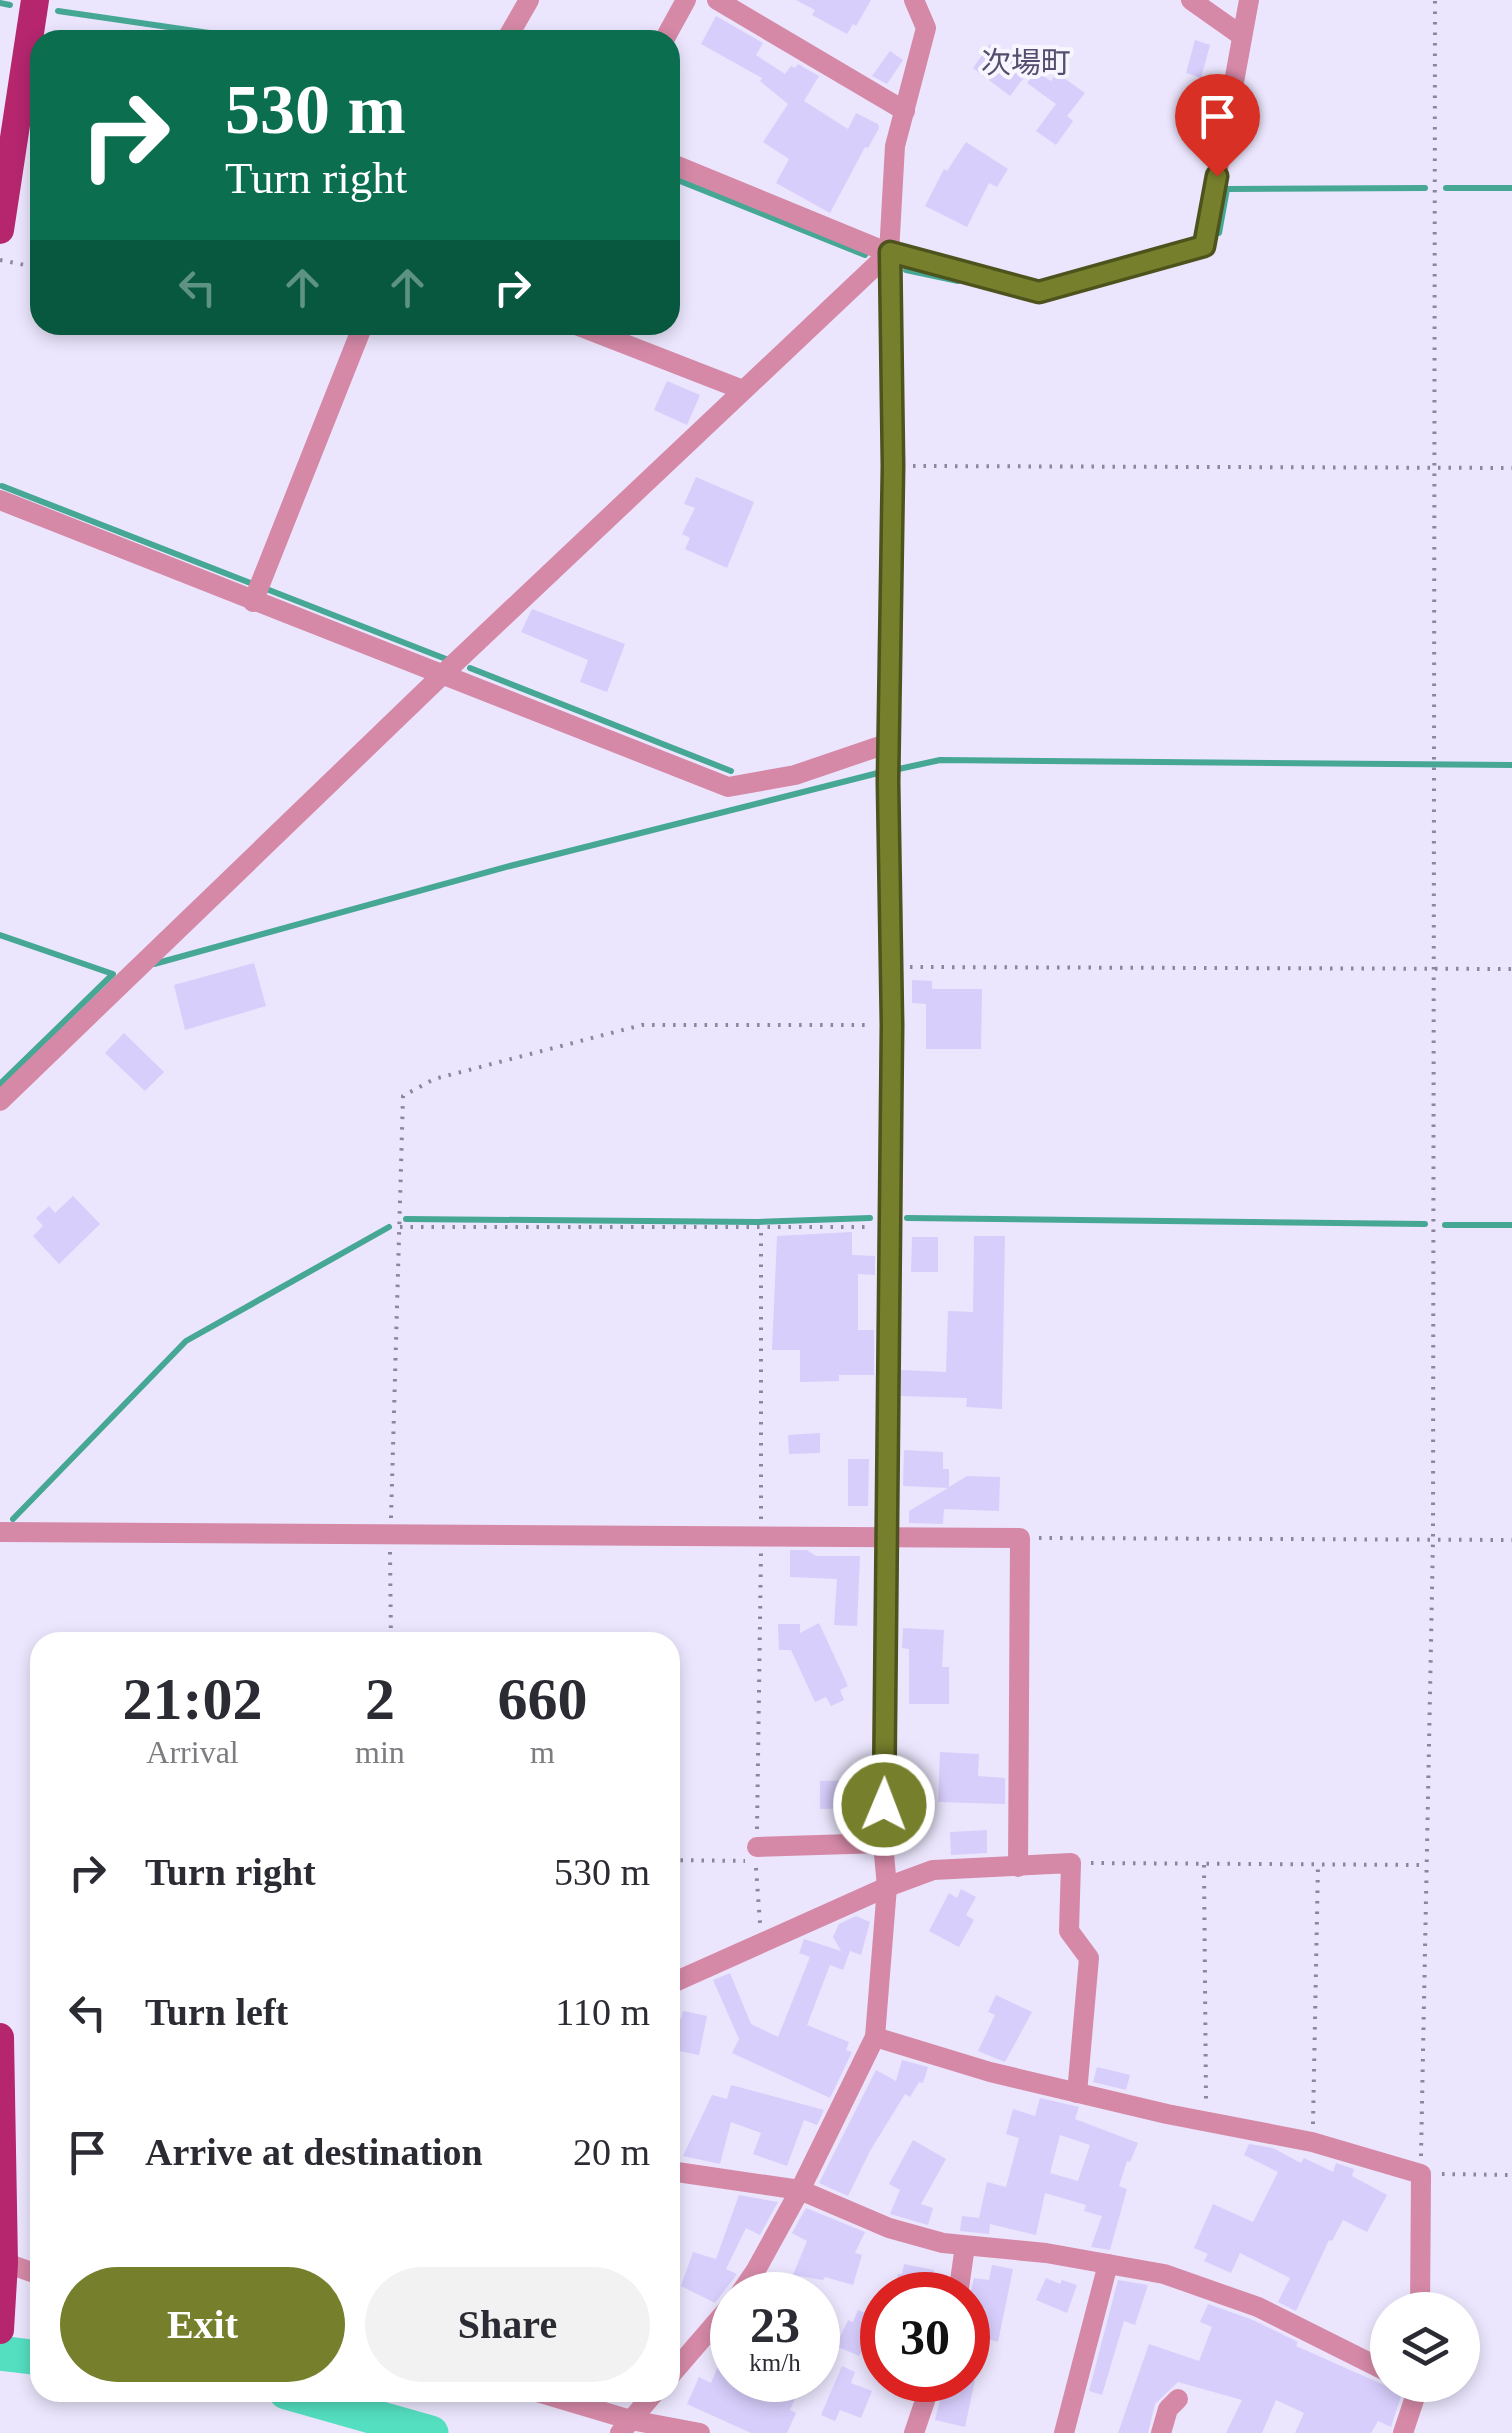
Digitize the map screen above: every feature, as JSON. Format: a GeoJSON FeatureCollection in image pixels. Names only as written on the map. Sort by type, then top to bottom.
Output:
{"type":"FeatureCollection","features":[{"type":"Feature","properties":{"kind":"main road"},"geometry":{"type":"LineString","coordinates":[[30,30],[35,0]]}},
{"type":"Feature","properties":{"kind":"main road"},"geometry":{"type":"LineString","coordinates":[[0,230],[30,33]]}},
{"type":"Feature","properties":{"kind":"main road"},"geometry":{"type":"LineString","coordinates":[[0,2037],[2,2319]]}},
{"type":"Feature","properties":{"kind":"street"},"geometry":{"type":"LineString","coordinates":[[512,30],[529,0]]}},
{"type":"Feature","properties":{"kind":"street"},"geometry":{"type":"LineString","coordinates":[[670,30],[686,0]]}},
{"type":"Feature","properties":{"kind":"street"},"geometry":{"type":"LineString","coordinates":[[717,0],[904,112]]}},
{"type":"Feature","properties":{"kind":"street"},"geometry":{"type":"LineString","coordinates":[[755,2272],[800,2190],[874,2036],[887,1886],[884,1843],[892,1025],[888,782],[893,466],[890,252],[895,146],[926,28],[914,0]]}},
{"type":"Feature","properties":{"kind":"street"},"geometry":{"type":"LineString","coordinates":[[1191,0],[1242,36]]}},
{"type":"Feature","properties":{"kind":"street"},"geometry":{"type":"LineString","coordinates":[[680,167],[890,252],[1039,292],[1204,246],[1249,0]]}},
{"type":"Feature","properties":{"kind":"street"},"geometry":{"type":"LineString","coordinates":[[0,1101],[890,252]]}},
{"type":"Feature","properties":{"kind":"street"},"geometry":{"type":"LineString","coordinates":[[253,602],[358,335]]}},
{"type":"Feature","properties":{"kind":"street"},"geometry":{"type":"LineString","coordinates":[[602,335],[744,390]]}},
{"type":"Feature","properties":{"kind":"street"},"geometry":{"type":"LineString","coordinates":[[0,500],[728,787],[795,776],[889,750]]}},
{"type":"Feature","properties":{"kind":"street"},"geometry":{"type":"LineString","coordinates":[[0,1532],[1020,1538],[1018,1867]]}},
{"type":"Feature","properties":{"kind":"street"},"geometry":{"type":"LineString","coordinates":[[757,1847],[884,1843]]}},
{"type":"Feature","properties":{"kind":"street"},"geometry":{"type":"LineString","coordinates":[[680,1979],[887,1886],[933,1870],[1071,1863],[1070,1931],[1090,1958],[1077,2092]]}},
{"type":"Feature","properties":{"kind":"street"},"geometry":{"type":"LineString","coordinates":[[874,2036],[990,2072],[1167,2114],[1312,2142],[1421,2174],[1420,2292]]}},
{"type":"Feature","properties":{"kind":"street"},"geometry":{"type":"LineString","coordinates":[[680,2172],[800,2190],[889,2228],[965,2246],[1046,2253],[1164,2274],[1258,2307],[1370,2363]]}},
{"type":"Feature","properties":{"kind":"street"},"geometry":{"type":"LineString","coordinates":[[961,2272],[965,2246]]}},
{"type":"Feature","properties":{"kind":"street"},"geometry":{"type":"LineString","coordinates":[[2,2262],[30,2272]]}},
{"type":"Feature","properties":{"kind":"street"},"geometry":{"type":"LineString","coordinates":[[1064,2433],[1108,2264]]}},
{"type":"Feature","properties":{"kind":"street"},"geometry":{"type":"LineString","coordinates":[[680,2364],[710,2330]]}},
{"type":"Feature","properties":{"kind":"street"},"geometry":{"type":"LineString","coordinates":[[1161,2433],[1168,2409],[1178,2400]]}},
{"type":"Feature","properties":{"kind":"street"},"geometry":{"type":"LineString","coordinates":[[563,2402],[626,2426],[700,2433]]}},
{"type":"Feature","properties":{"kind":"street"},"geometry":{"type":"LineString","coordinates":[[626,2426],[646,2402]]}},
{"type":"Feature","properties":{"kind":"street"},"geometry":{"type":"LineString","coordinates":[[914,2433],[925,2402]]}},
{"type":"Feature","properties":{"kind":"street"},"geometry":{"type":"LineString","coordinates":[[1403,2433],[1412,2402]]}},
{"type":"Feature","properties":{"kind":"path"},"geometry":{"type":"LineString","coordinates":[[1435,0],[1434,1540],[1421,2174],[1512,2174]]}},
{"type":"Feature","properties":{"kind":"path"},"geometry":{"type":"LineString","coordinates":[[0,260],[30,266]]}},
{"type":"Feature","properties":{"kind":"path"},"geometry":{"type":"LineString","coordinates":[[893,466],[1512,468]]}},
{"type":"Feature","properties":{"kind":"path"},"geometry":{"type":"LineString","coordinates":[[890,966],[1512,969]]}},
{"type":"Feature","properties":{"kind":"path"},"geometry":{"type":"LineString","coordinates":[[391,1632],[390,1533],[404,1096],[434,1079],[642,1025],[892,1025]]}},
{"type":"Feature","properties":{"kind":"path"},"geometry":{"type":"LineString","coordinates":[[400,1227],[889,1227]]}},
{"type":"Feature","properties":{"kind":"path"},"geometry":{"type":"LineString","coordinates":[[757,1847],[761,1228]]}},
{"type":"Feature","properties":{"kind":"path"},"geometry":{"type":"LineString","coordinates":[[1020,1538],[1512,1540]]}},
{"type":"Feature","properties":{"kind":"path"},"geometry":{"type":"LineString","coordinates":[[680,1860],[756,1861],[761,1943]]}},
{"type":"Feature","properties":{"kind":"path"},"geometry":{"type":"LineString","coordinates":[[1071,1863],[1427,1865]]}},
{"type":"Feature","properties":{"kind":"path"},"geometry":{"type":"LineString","coordinates":[[1204,1864],[1206,2120]]}},
{"type":"Feature","properties":{"kind":"path"},"geometry":{"type":"LineString","coordinates":[[1312,2142],[1318,1864]]}},
{"type":"Feature","properties":{"kind":"building"},"geometry":{"type":"Polygon","coordinates":[[[796,0],[871,0],[847,34],[812,15],[815,10],[796,0]]]}},
{"type":"Feature","properties":{"kind":"building"},"geometry":{"type":"Polygon","coordinates":[[[716,16],[763,43],[756,55],[785,74],[798,64],[819,76],[804,101],[848,129],[856,113],[878,124],[830,213],[776,183],[789,159],[763,142],[788,104],[760,81],[762,78],[701,44],[716,16]]]}},
{"type":"Feature","properties":{"kind":"building"},"geometry":{"type":"Polygon","coordinates":[[[1195,40],[1210,45],[1201,78],[1186,73],[1195,40]]]}},
{"type":"Feature","properties":{"kind":"building"},"geometry":{"type":"Polygon","coordinates":[[[990,44],[1028,72],[1010,96],[973,68],[990,44]]]}},
{"type":"Feature","properties":{"kind":"building"},"geometry":{"type":"Polygon","coordinates":[[[890,51],[903,60],[887,84],[872,76],[890,51]]]}},
{"type":"Feature","properties":{"kind":"building"},"geometry":{"type":"Polygon","coordinates":[[[1036,71],[1051,81],[1057,73],[1085,93],[1067,116],[1073,121],[1056,145],[1036,131],[1056,104],[1027,83],[1036,71]]]}},
{"type":"Feature","properties":{"kind":"building"},"geometry":{"type":"Polygon","coordinates":[[[966,142],[1008,169],[997,187],[989,183],[967,227],[925,206],[944,169],[947,171],[966,142]]]}},
{"type":"Feature","properties":{"kind":"building"},"geometry":{"type":"Polygon","coordinates":[[[667,381],[700,395],[687,425],[654,410],[667,381]]]}},
{"type":"Feature","properties":{"kind":"building"},"geometry":{"type":"Polygon","coordinates":[[[696,477],[754,502],[727,568],[685,549],[690,538],[682,534],[695,508],[684,504],[696,477]]]}},
{"type":"Feature","properties":{"kind":"building"},"geometry":{"type":"Polygon","coordinates":[[[532,609],[625,644],[607,692],[580,682],[588,660],[521,632],[532,609]]]}},
{"type":"Feature","properties":{"kind":"building"},"geometry":{"type":"Polygon","coordinates":[[[254,963],[266,1006],[185,1030],[174,985],[254,963]]]}},
{"type":"Feature","properties":{"kind":"building"},"geometry":{"type":"Polygon","coordinates":[[[912,980],[932,981],[932,989],[982,989],[981,1049],[926,1049],[926,1004],[912,1003],[912,980]]]}},
{"type":"Feature","properties":{"kind":"building"},"geometry":{"type":"Polygon","coordinates":[[[124,1033],[164,1072],[145,1091],[105,1053],[124,1033]]]}},
{"type":"Feature","properties":{"kind":"building"},"geometry":{"type":"Polygon","coordinates":[[[73,1196],[100,1224],[59,1264],[33,1236],[43,1226],[36,1218],[49,1206],[55,1213],[73,1196]]]}},
{"type":"Feature","properties":{"kind":"building"},"geometry":{"type":"Polygon","coordinates":[[[852,1232],[852,1255],[875,1256],[875,1275],[858,1274],[858,1330],[874,1330],[874,1375],[839,1375],[839,1381],[800,1382],[800,1350],[772,1350],[777,1236],[852,1232]]]}},
{"type":"Feature","properties":{"kind":"building"},"geometry":{"type":"Polygon","coordinates":[[[974,1236],[1005,1236],[1002,1409],[966,1407],[967,1398],[901,1396],[901,1370],[946,1372],[948,1311],[973,1312],[974,1236]]]}},
{"type":"Feature","properties":{"kind":"building"},"geometry":{"type":"Polygon","coordinates":[[[912,1237],[938,1237],[938,1272],[911,1272],[912,1237]]]}},
{"type":"Feature","properties":{"kind":"building"},"geometry":{"type":"Polygon","coordinates":[[[820,1433],[820,1453],[789,1454],[788,1435],[820,1433]]]}},
{"type":"Feature","properties":{"kind":"building"},"geometry":{"type":"Polygon","coordinates":[[[904,1450],[943,1452],[943,1469],[949,1469],[949,1487],[967,1476],[1000,1477],[999,1511],[944,1509],[943,1524],[909,1523],[909,1511],[948,1488],[903,1486],[904,1450]]]}},
{"type":"Feature","properties":{"kind":"building"},"geometry":{"type":"Polygon","coordinates":[[[848,1459],[869,1459],[868,1506],[848,1506],[848,1459]]]}},
{"type":"Feature","properties":{"kind":"building"},"geometry":{"type":"Polygon","coordinates":[[[790,1550],[807,1550],[816,1556],[860,1556],[857,1626],[834,1625],[837,1579],[790,1577],[790,1550]]]}},
{"type":"Feature","properties":{"kind":"building"},"geometry":{"type":"Polygon","coordinates":[[[819,1623],[848,1686],[840,1690],[844,1700],[831,1706],[826,1697],[815,1702],[791,1650],[779,1650],[778,1624],[800,1624],[800,1633],[819,1623]]]}},
{"type":"Feature","properties":{"kind":"building"},"geometry":{"type":"Polygon","coordinates":[[[903,1628],[944,1630],[942,1667],[949,1667],[949,1704],[909,1704],[909,1649],[902,1648],[903,1628]]]}},
{"type":"Feature","properties":{"kind":"building"},"geometry":{"type":"Polygon","coordinates":[[[940,1752],[979,1754],[978,1776],[1005,1778],[1005,1804],[938,1802],[940,1752]]]}},
{"type":"Feature","properties":{"kind":"building"},"geometry":{"type":"Polygon","coordinates":[[[870,1780],[870,1816],[853,1815],[854,1808],[820,1809],[820,1781],[870,1780]]]}},
{"type":"Feature","properties":{"kind":"building"},"geometry":{"type":"Polygon","coordinates":[[[987,1830],[987,1853],[951,1855],[950,1832],[987,1830]]]}},
{"type":"Feature","properties":{"kind":"building"},"geometry":{"type":"Polygon","coordinates":[[[961,1889],[976,1897],[966,1915],[974,1920],[959,1947],[929,1931],[949,1893],[957,1898],[961,1889]]]}},
{"type":"Feature","properties":{"kind":"building"},"geometry":{"type":"Polygon","coordinates":[[[856,1916],[870,1922],[861,1955],[850,1951],[843,1970],[830,1965],[807,2025],[849,2042],[846,2050],[852,2052],[830,2098],[732,2053],[739,2039],[713,1980],[730,1973],[751,2024],[778,2037],[810,1957],[799,1953],[804,1939],[841,1951],[833,1937],[839,1924],[856,1916]]]}},
{"type":"Feature","properties":{"kind":"building"},"geometry":{"type":"Polygon","coordinates":[[[996,1995],[1032,2012],[1005,2062],[978,2051],[995,2015],[988,2012],[996,1995]]]}},
{"type":"Feature","properties":{"kind":"building"},"geometry":{"type":"Polygon","coordinates":[[[683,2011],[707,2016],[699,2055],[680,2051],[683,2011]]]}},
{"type":"Feature","properties":{"kind":"building"},"geometry":{"type":"Polygon","coordinates":[[[902,2060],[928,2067],[923,2083],[919,2082],[910,2097],[905,2094],[848,2196],[819,2183],[876,2070],[896,2081],[902,2060]]]}},
{"type":"Feature","properties":{"kind":"building"},"geometry":{"type":"Polygon","coordinates":[[[1097,2067],[1130,2075],[1126,2090],[1093,2082],[1097,2067]]]}},
{"type":"Feature","properties":{"kind":"building"},"geometry":{"type":"Polygon","coordinates":[[[731,2085],[824,2110],[817,2125],[804,2120],[787,2166],[753,2154],[761,2133],[731,2122],[720,2164],[683,2156],[712,2095],[727,2099],[731,2085]]]}},
{"type":"Feature","properties":{"kind":"building"},"geometry":{"type":"Polygon","coordinates":[[[1040,2098],[1079,2107],[1075,2119],[1138,2143],[1119,2186],[1127,2189],[1110,2250],[1091,2247],[1102,2216],[1084,2211],[1086,2205],[1045,2193],[1036,2235],[990,2224],[989,2234],[960,2231],[962,2216],[979,2218],[987,2182],[1006,2187],[1019,2138],[1006,2134],[1013,2109],[1035,2116],[1040,2098]],[[1060,2135],[1050,2173],[1078,2181],[1090,2145],[1060,2135]]]}},
{"type":"Feature","properties":{"kind":"building"},"geometry":{"type":"Polygon","coordinates":[[[913,2140],[946,2159],[921,2204],[933,2208],[928,2225],[890,2214],[900,2190],[889,2184],[913,2140]]]}},
{"type":"Feature","properties":{"kind":"building"},"geometry":{"type":"Polygon","coordinates":[[[1249,2144],[1273,2148],[1301,2163],[1304,2158],[1333,2172],[1336,2163],[1354,2169],[1352,2176],[1387,2195],[1367,2232],[1343,2220],[1332,2241],[1329,2240],[1296,2311],[1278,2302],[1290,2278],[1240,2253],[1231,2273],[1204,2261],[1208,2254],[1194,2248],[1213,2204],[1253,2222],[1278,2172],[1244,2155],[1249,2144]]]}},
{"type":"Feature","properties":{"kind":"building"},"geometry":{"type":"Polygon","coordinates":[[[739,2195],[778,2202],[760,2235],[746,2228],[726,2269],[733,2272],[710,2272],[710,2300],[681,2286],[693,2252],[716,2259],[739,2195]]]}},
{"type":"Feature","properties":{"kind":"building"},"geometry":{"type":"Polygon","coordinates":[[[806,2208],[865,2232],[855,2253],[862,2255],[853,2285],[840,2281],[840,2272],[794,2272],[807,2241],[792,2233],[806,2208]]]}},
{"type":"Feature","properties":{"kind":"building"},"geometry":{"type":"Polygon","coordinates":[[[904,2264],[934,2270],[934,2272],[902,2272],[904,2264]]]}},
{"type":"Feature","properties":{"kind":"building"},"geometry":{"type":"Polygon","coordinates":[[[992,2265],[1013,2269],[998,2342],[990,2340],[992,2265]]]}},
{"type":"Feature","properties":{"kind":"building"},"geometry":{"type":"Polygon","coordinates":[[[1046,2278],[1077,2285],[1067,2313],[1036,2300],[1046,2278]]]}},
{"type":"Feature","properties":{"kind":"building"},"geometry":{"type":"Polygon","coordinates":[[[1118,2280],[1148,2285],[1135,2325],[1124,2321],[1102,2395],[1089,2391],[1118,2280]]]}},
{"type":"Feature","properties":{"kind":"building"},"geometry":{"type":"Polygon","coordinates":[[[1208,2304],[1253,2320],[1298,2342],[1296,2346],[1370,2379],[1370,2402],[1399,2402],[1391,2427],[1378,2421],[1371,2433],[1295,2433],[1304,2413],[1276,2400],[1262,2433],[1226,2433],[1242,2400],[1178,2382],[1155,2404],[1148,2433],[1118,2433],[1149,2344],[1199,2361],[1212,2327],[1200,2322],[1208,2304]]]}},
{"type":"Feature","properties":{"kind":"building"},"geometry":{"type":"Polygon","coordinates":[[[860,2311],[859,2356],[840,2348],[848,2320],[853,2322],[860,2311]]]}},
{"type":"Feature","properties":{"kind":"building"},"geometry":{"type":"Polygon","coordinates":[[[842,2366],[855,2372],[851,2383],[860,2386],[860,2402],[868,2402],[861,2418],[840,2410],[835,2421],[821,2415],[827,2402],[840,2402],[842,2366]]]}},
{"type":"Feature","properties":{"kind":"building"},"geometry":{"type":"Polygon","coordinates":[[[699,2377],[710,2382],[710,2402],[793,2402],[790,2410],[796,2413],[787,2433],[751,2433],[687,2404],[699,2377]]]}},
{"type":"Feature","properties":{"kind":"building"},"geometry":{"type":"Polygon","coordinates":[[[940,2402],[970,2402],[965,2427],[935,2420],[940,2402]]]}},
{"type":"Feature","properties":{"kind":"waterway"},"geometry":{"type":"LineString","coordinates":[[0,3],[10,5]]}},
{"type":"Feature","properties":{"kind":"waterway"},"geometry":{"type":"LineString","coordinates":[[58,11],[189,30]]}},
{"type":"Feature","properties":{"kind":"waterway"},"geometry":{"type":"LineString","coordinates":[[680,181],[865,255]]}},
{"type":"Feature","properties":{"kind":"waterway"},"geometry":{"type":"LineString","coordinates":[[1219,233],[1227,189],[1425,188]]}},
{"type":"Feature","properties":{"kind":"waterway"},"geometry":{"type":"LineString","coordinates":[[1446,188],[1512,188]]}},
{"type":"Feature","properties":{"kind":"waterway"},"geometry":{"type":"LineString","coordinates":[[906,270],[958,281]]}},
{"type":"Feature","properties":{"kind":"waterway"},"geometry":{"type":"LineString","coordinates":[[2,486],[253,584]]}},
{"type":"Feature","properties":{"kind":"waterway"},"geometry":{"type":"LineString","coordinates":[[269,590],[446,659]]}},
{"type":"Feature","properties":{"kind":"waterway"},"geometry":{"type":"LineString","coordinates":[[470,668],[731,771]]}},
{"type":"Feature","properties":{"kind":"waterway"},"geometry":{"type":"LineString","coordinates":[[894,770],[940,760],[1512,765]]}},
{"type":"Feature","properties":{"kind":"waterway"},"geometry":{"type":"LineString","coordinates":[[154,964],[510,866],[882,772]]}},
{"type":"Feature","properties":{"kind":"waterway"},"geometry":{"type":"LineString","coordinates":[[0,935],[113,974],[0,1084]]}},
{"type":"Feature","properties":{"kind":"waterway"},"geometry":{"type":"LineString","coordinates":[[406,1219],[758,1222],[870,1218]]}},
{"type":"Feature","properties":{"kind":"waterway"},"geometry":{"type":"LineString","coordinates":[[907,1218],[1425,1224]]}},
{"type":"Feature","properties":{"kind":"waterway"},"geometry":{"type":"LineString","coordinates":[[1445,1225],[1512,1225]]}},
{"type":"Feature","properties":{"kind":"waterway"},"geometry":{"type":"LineString","coordinates":[[13,1519],[186,1341],[389,1227]]}},
{"type":"Feature","properties":{"kind":"waterway"},"geometry":{"type":"LineString","coordinates":[[0,2353],[30,2357]]}},
{"type":"Feature","properties":{"kind":"waterway"},"geometry":{"type":"LineString","coordinates":[[321,2402],[431,2433]]}},
{"type":"Feature","properties":{"kind":"district","name":"次場町"},"geometry":{"type":"Point","coordinates":[1026,62]}},
{"type":"Feature","properties":{"kind":"route"},"geometry":{"type":"LineString","coordinates":[[884,1805],[892,1025],[888,782],[893,466],[890,252],[1039,292],[1204,246],[1217,176]]}}]}
